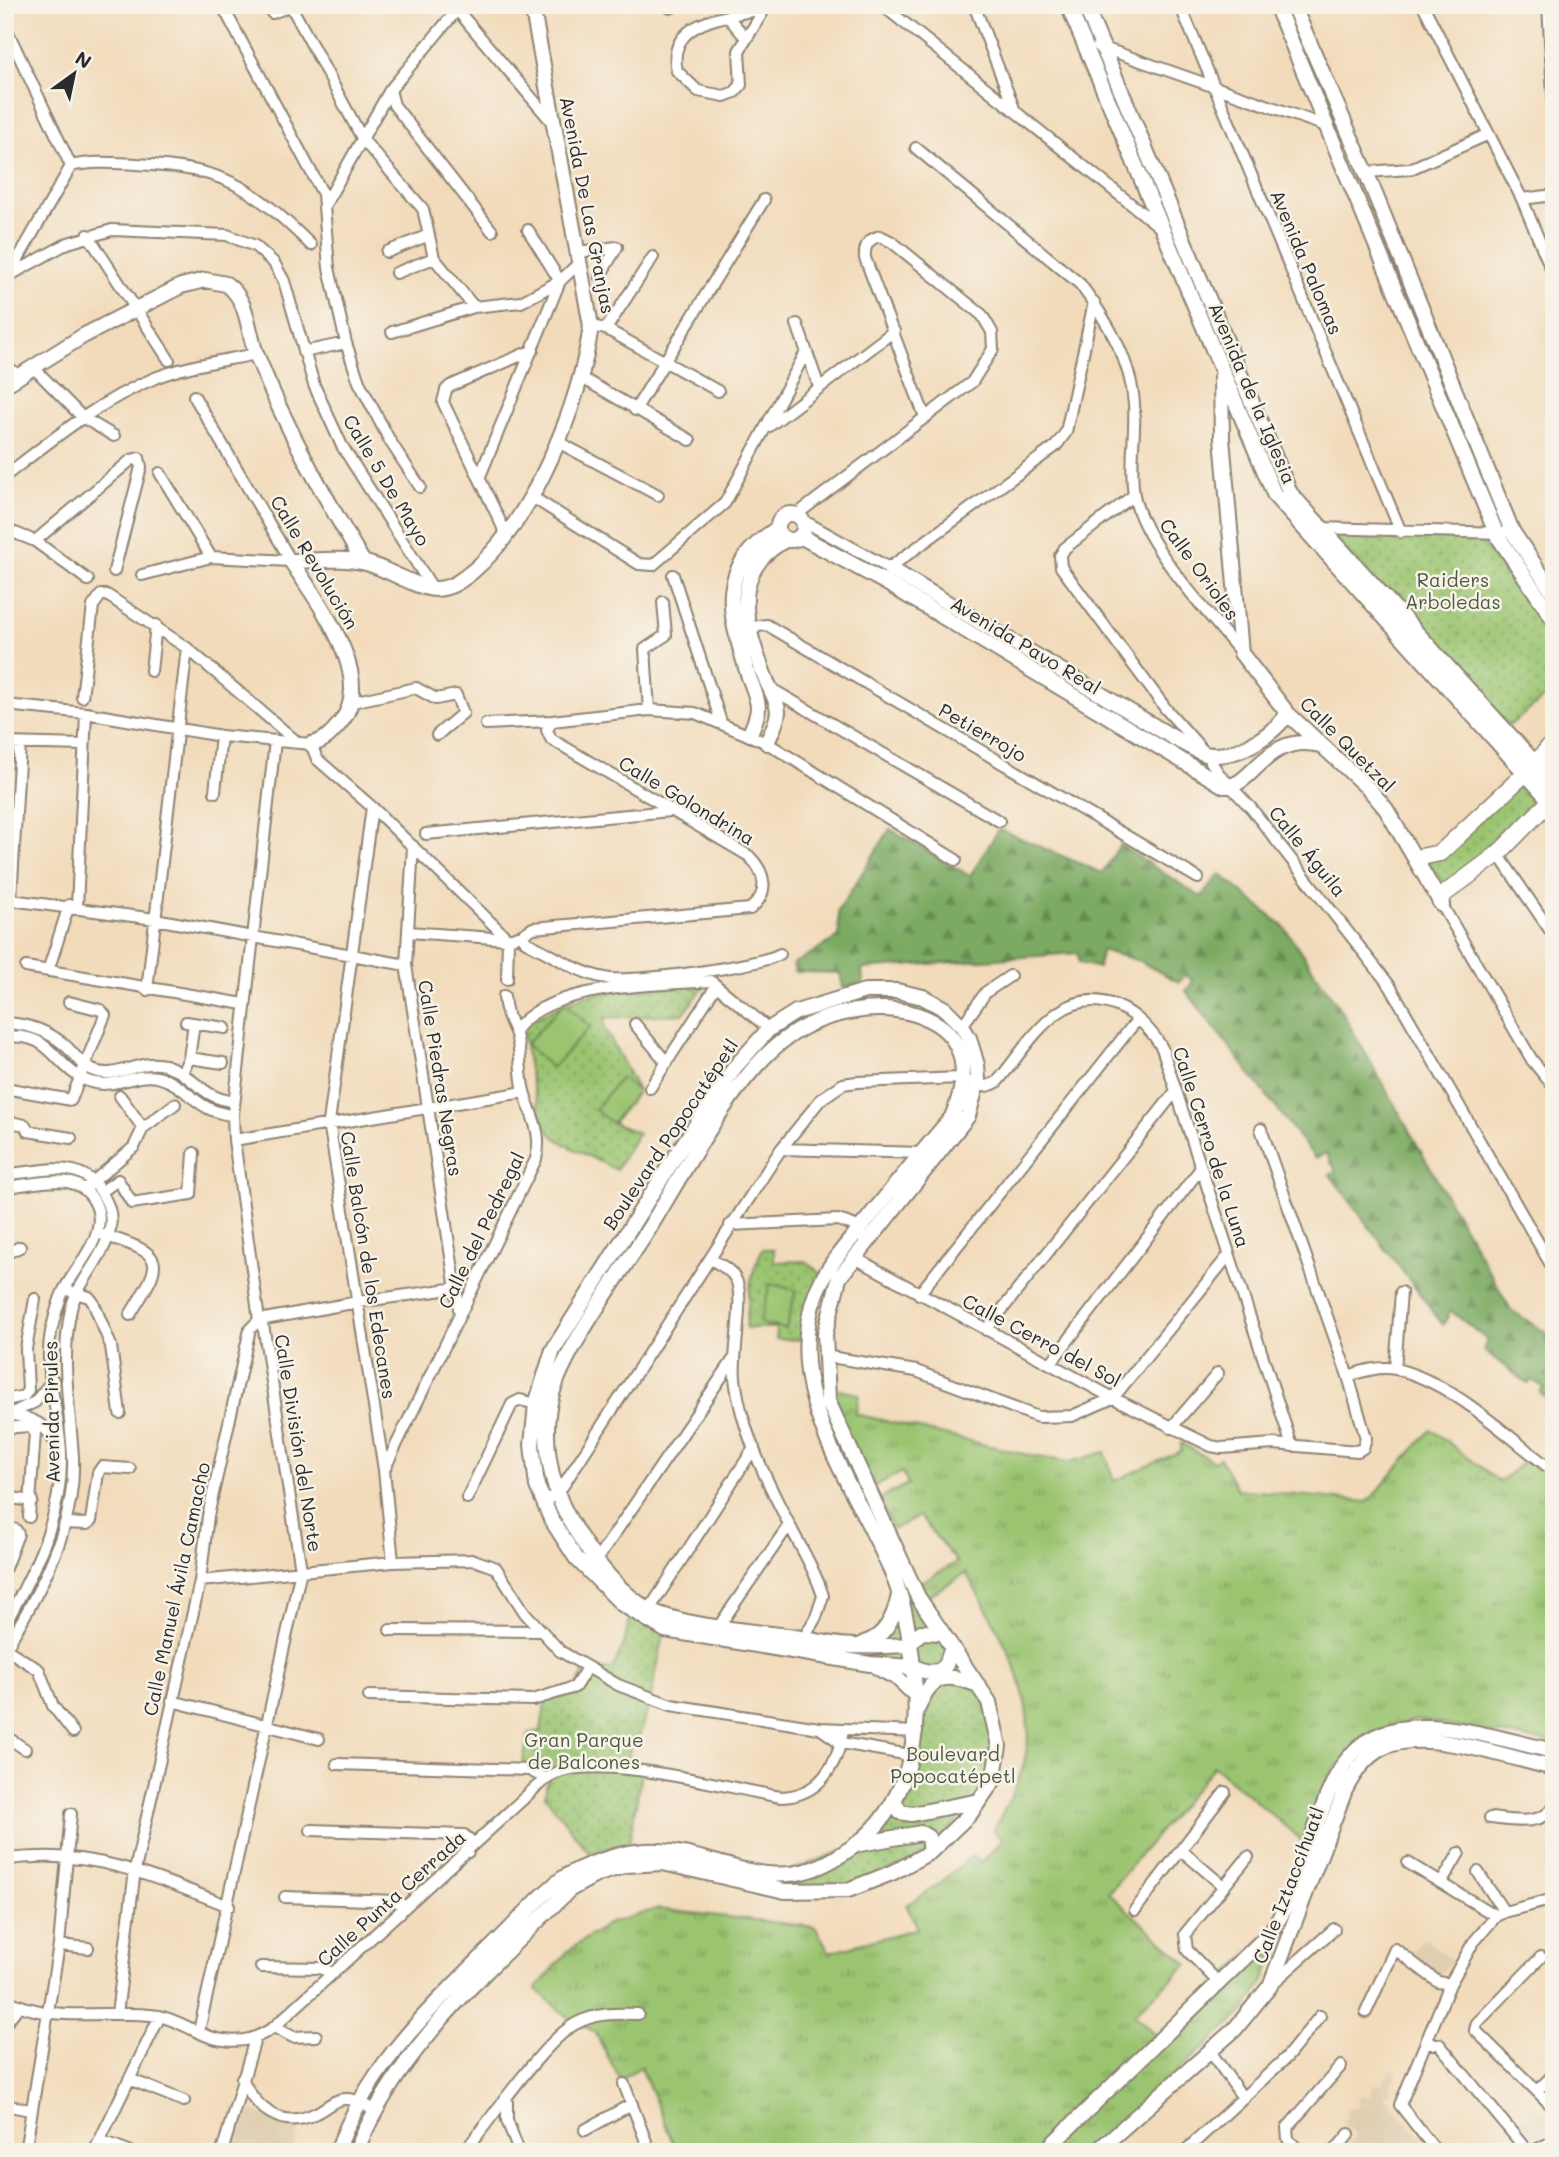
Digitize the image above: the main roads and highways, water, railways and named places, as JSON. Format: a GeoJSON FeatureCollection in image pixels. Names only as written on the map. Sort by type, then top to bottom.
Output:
{"type":"FeatureCollection","features":[{"type":"Feature","properties":{"kind":"main road"},"geometry":{"type":"LineString","coordinates":[[1416,858],[1440,853],[1530,769],[1554,741]]}},
{"type":"Feature","properties":{"kind":"main road"},"geometry":{"type":"LineString","coordinates":[[1441,903],[1443,895],[1498,854],[1553,801]]}},
{"type":"Feature","properties":{"kind":"park label","name":"Raiders Arboledas"},"geometry":{"type":"Point","coordinates":[1453,590]}},
{"type":"Feature","properties":{"kind":"park label","name":"Gran Parque de Balcones"},"geometry":{"type":"Point","coordinates":[584,1750]}},
{"type":"Feature","properties":{"kind":"park label","name":"Boulevard Popocatépetl"},"geometry":{"type":"Point","coordinates":[953,1764]}}]}
